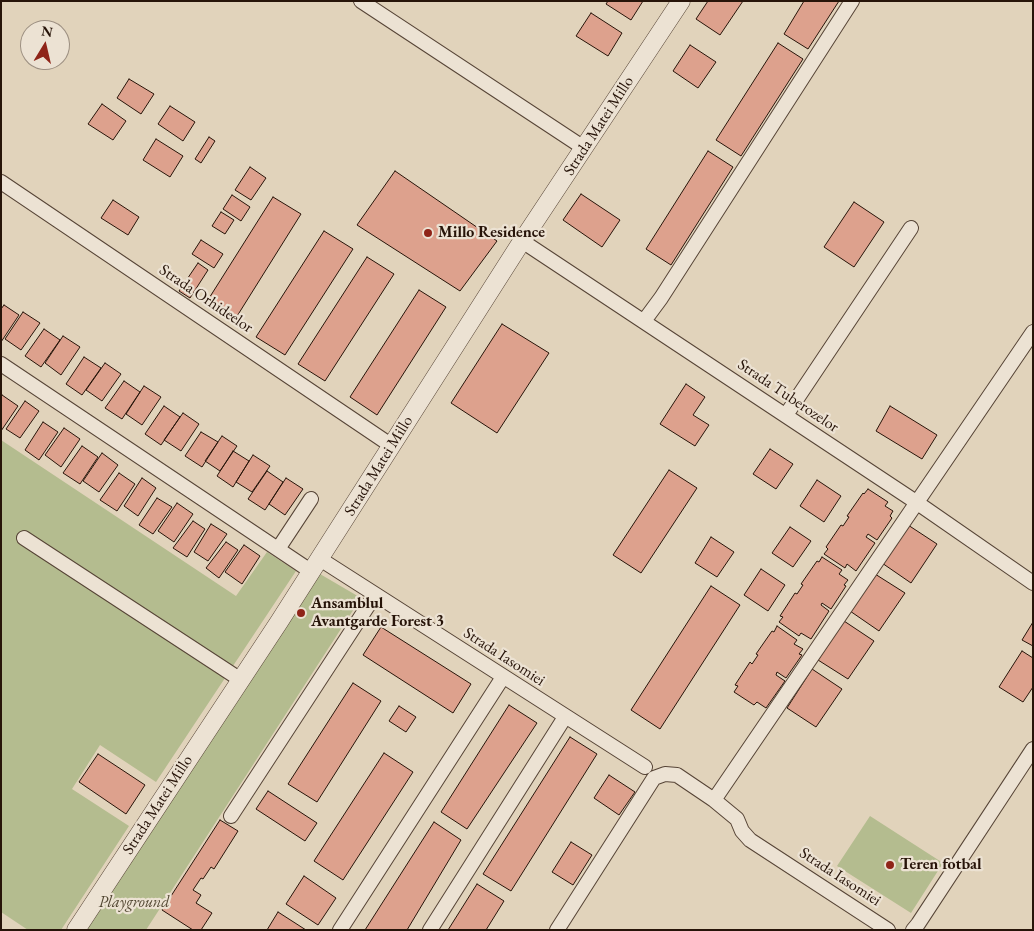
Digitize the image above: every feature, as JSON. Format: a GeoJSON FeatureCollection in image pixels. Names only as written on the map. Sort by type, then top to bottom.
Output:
{"type":"FeatureCollection","features":[{"type":"Feature","properties":{"kind":"street"},"geometry":{"type":"LineString","coordinates":[[361,1],[584,148]]}},
{"type":"Feature","properties":{"kind":"street","name":"Strada Matei Millo"},"geometry":{"type":"LineString","coordinates":[[76,930],[316,566],[522,242],[681,1]]}},
{"type":"Feature","properties":{"kind":"street"},"geometry":{"type":"LineString","coordinates":[[644,321],[661,298],[852,1]]}},
{"type":"Feature","properties":{"kind":"street","name":"Strada Orhideelor"},"geometry":{"type":"LineString","coordinates":[[1,182],[392,446]]}},
{"type":"Feature","properties":{"kind":"street"},"geometry":{"type":"LineString","coordinates":[[786,415],[912,228]]}},
{"type":"Feature","properties":{"kind":"street","name":"Strada Tuberozelor"},"geometry":{"type":"LineString","coordinates":[[522,242],[786,415],[1033,583]]}},
{"type":"Feature","properties":{"kind":"street"},"geometry":{"type":"LineString","coordinates":[[714,800],[1033,332]]}},
{"type":"Feature","properties":{"kind":"street","name":"Strada Iasomiei"},"geometry":{"type":"LineString","coordinates":[[1,364],[278,549],[375,595],[649,773],[677,775],[714,800],[737,819],[742,831],[750,840],[888,930]]}},
{"type":"Feature","properties":{"kind":"street"},"geometry":{"type":"LineString","coordinates":[[278,549],[311,499]]}},
{"type":"Feature","properties":{"kind":"street"},"geometry":{"type":"LineString","coordinates":[[24,538],[241,680]]}},
{"type":"Feature","properties":{"kind":"street"},"geometry":{"type":"LineString","coordinates":[[231,816],[375,595]]}},
{"type":"Feature","properties":{"kind":"street"},"geometry":{"type":"LineString","coordinates":[[340,930],[503,677]]}},
{"type":"Feature","properties":{"kind":"street"},"geometry":{"type":"LineString","coordinates":[[430,930],[565,717]]}},
{"type":"Feature","properties":{"kind":"street"},"geometry":{"type":"LineString","coordinates":[[913,930],[1033,749]]}},
{"type":"Feature","properties":{"kind":"street"},"geometry":{"type":"LineString","coordinates":[[557,930],[649,773]]}},
{"type":"Feature","properties":{"kind":"green space"},"geometry":{"type":"Polygon","coordinates":[[[1,440],[236,596],[267,552],[296,571],[156,782],[100,745],[72,789],[129,826],[61,930],[28,930],[1,912],[1,440]]]}},
{"type":"Feature","properties":{"kind":"green space","name":"Playground"},"geometry":{"type":"Polygon","coordinates":[[[320,574],[361,598],[146,930],[85,930],[320,574]]]}},
{"type":"Feature","properties":{"kind":"green space","name":"Teren fotbal"},"geometry":{"type":"Polygon","coordinates":[[[870,816],[943,863],[911,913],[837,866],[870,816]]]}},
{"type":"Feature","properties":{"kind":"building"},"geometry":{"type":"Polygon","coordinates":[[[608,1],[643,1],[631,20],[606,4],[608,1]]]}},
{"type":"Feature","properties":{"kind":"building"},"geometry":{"type":"Polygon","coordinates":[[[708,1],[743,1],[720,35],[696,19],[708,1]]]}},
{"type":"Feature","properties":{"kind":"building"},"geometry":{"type":"Polygon","coordinates":[[[804,1],[839,1],[808,49],[784,34],[804,1]]]}},
{"type":"Feature","properties":{"kind":"building"},"geometry":{"type":"Polygon","coordinates":[[[591,13],[622,33],[608,56],[576,36],[591,13]]]}},
{"type":"Feature","properties":{"kind":"building"},"geometry":{"type":"Polygon","coordinates":[[[778,43],[803,59],[741,156],[716,140],[778,43]]]}},
{"type":"Feature","properties":{"kind":"building"},"geometry":{"type":"Polygon","coordinates":[[[690,45],[716,62],[698,88],[673,71],[690,45]]]}},
{"type":"Feature","properties":{"kind":"building"},"geometry":{"type":"Polygon","coordinates":[[[129,79],[154,94],[141,114],[117,98],[129,79]]]}},
{"type":"Feature","properties":{"kind":"building"},"geometry":{"type":"Polygon","coordinates":[[[102,104],[126,121],[113,140],[88,124],[102,104]]]}},
{"type":"Feature","properties":{"kind":"building"},"geometry":{"type":"Polygon","coordinates":[[[170,106],[195,122],[183,141],[158,124],[170,106]]]}},
{"type":"Feature","properties":{"kind":"building"},"geometry":{"type":"Polygon","coordinates":[[[209,137],[215,141],[201,163],[195,159],[209,137]]]}},
{"type":"Feature","properties":{"kind":"building"},"geometry":{"type":"Polygon","coordinates":[[[156,139],[183,156],[170,177],[143,160],[156,139]]]}},
{"type":"Feature","properties":{"kind":"building"},"geometry":{"type":"Polygon","coordinates":[[[708,151],[733,167],[671,265],[646,249],[708,151]]]}},
{"type":"Feature","properties":{"kind":"building"},"geometry":{"type":"Polygon","coordinates":[[[250,167],[266,178],[251,200],[235,190],[250,167]]]}},
{"type":"Feature","properties":{"kind":"building","name":"Millo Residence"},"geometry":{"type":"Polygon","coordinates":[[[395,171],[497,241],[460,291],[357,225],[395,171]]]}},
{"type":"Feature","properties":{"kind":"building"},"geometry":{"type":"Polygon","coordinates":[[[581,194],[620,220],[602,247],[563,220],[581,194]]]}},
{"type":"Feature","properties":{"kind":"building"},"geometry":{"type":"Polygon","coordinates":[[[232,195],[250,207],[241,221],[223,209],[232,195]]]}},
{"type":"Feature","properties":{"kind":"building"},"geometry":{"type":"Polygon","coordinates":[[[273,197],[301,214],[234,321],[206,303],[273,197]]]}},
{"type":"Feature","properties":{"kind":"building"},"geometry":{"type":"Polygon","coordinates":[[[113,200],[139,217],[128,235],[101,218],[113,200]]]}},
{"type":"Feature","properties":{"kind":"building"},"geometry":{"type":"Polygon","coordinates":[[[854,202],[884,222],[854,267],[824,247],[854,202]]]}},
{"type":"Feature","properties":{"kind":"building"},"geometry":{"type":"Polygon","coordinates":[[[221,212],[234,220],[225,234],[212,226],[221,212]]]}},
{"type":"Feature","properties":{"kind":"building"},"geometry":{"type":"Polygon","coordinates":[[[324,231],[353,249],[285,355],[256,337],[324,231]]]}},
{"type":"Feature","properties":{"kind":"building"},"geometry":{"type":"Polygon","coordinates":[[[201,240],[223,254],[214,268],[192,254],[201,240]]]}},
{"type":"Feature","properties":{"kind":"building"},"geometry":{"type":"Polygon","coordinates":[[[367,257],[394,274],[325,381],[298,364],[367,257]]]}},
{"type":"Feature","properties":{"kind":"building"},"geometry":{"type":"Polygon","coordinates":[[[198,263],[208,270],[190,298],[179,291],[198,263]]]}},
{"type":"Feature","properties":{"kind":"building"},"geometry":{"type":"Polygon","coordinates":[[[419,290],[446,307],[377,415],[350,397],[419,290]]]}},
{"type":"Feature","properties":{"kind":"building"},"geometry":{"type":"Polygon","coordinates":[[[4,305],[19,315],[1,342],[1,309],[4,305]]]}},
{"type":"Feature","properties":{"kind":"building"},"geometry":{"type":"Polygon","coordinates":[[[23,312],[40,323],[21,350],[5,339],[23,312]]]}},
{"type":"Feature","properties":{"kind":"building"},"geometry":{"type":"Polygon","coordinates":[[[502,324],[549,353],[497,433],[451,403],[502,324]]]}},
{"type":"Feature","properties":{"kind":"building"},"geometry":{"type":"Polygon","coordinates":[[[44,329],[60,340],[41,367],[25,356],[44,329]]]}},
{"type":"Feature","properties":{"kind":"building"},"geometry":{"type":"Polygon","coordinates":[[[63,336],[80,347],[61,375],[45,363],[63,336]]]}},
{"type":"Feature","properties":{"kind":"building"},"geometry":{"type":"Polygon","coordinates":[[[84,357],[101,368],[82,395],[66,384],[84,357]]]}},
{"type":"Feature","properties":{"kind":"building"},"geometry":{"type":"Polygon","coordinates":[[[105,363],[121,374],[102,401],[86,390],[105,363]]]}},
{"type":"Feature","properties":{"kind":"building"},"geometry":{"type":"Polygon","coordinates":[[[124,381],[140,392],[122,419],[105,408],[124,381]]]}},
{"type":"Feature","properties":{"kind":"building"},"geometry":{"type":"Polygon","coordinates":[[[686,384],[705,397],[693,415],[709,425],[695,446],[660,424],[686,384]]]}},
{"type":"Feature","properties":{"kind":"building"},"geometry":{"type":"Polygon","coordinates":[[[144,386],[161,397],[142,425],[126,414],[144,386]]]}},
{"type":"Feature","properties":{"kind":"building"},"geometry":{"type":"Polygon","coordinates":[[[1,396],[18,406],[1,431],[1,396]]]}},
{"type":"Feature","properties":{"kind":"building"},"geometry":{"type":"Polygon","coordinates":[[[25,401],[39,411],[20,438],[6,429],[25,401]]]}},
{"type":"Feature","properties":{"kind":"building"},"geometry":{"type":"Polygon","coordinates":[[[164,406],[180,417],[161,445],[145,434],[164,406]]]}},
{"type":"Feature","properties":{"kind":"building"},"geometry":{"type":"Polygon","coordinates":[[[890,406],[937,435],[922,459],[876,431],[890,406]]]}},
{"type":"Feature","properties":{"kind":"building"},"geometry":{"type":"Polygon","coordinates":[[[183,413],[199,424],[181,451],[164,440],[183,413]]]}},
{"type":"Feature","properties":{"kind":"building"},"geometry":{"type":"Polygon","coordinates":[[[43,422],[58,432],[39,460],[25,450],[43,422]]]}},
{"type":"Feature","properties":{"kind":"building"},"geometry":{"type":"Polygon","coordinates":[[[64,428],[80,439],[61,467],[45,455],[64,428]]]}},
{"type":"Feature","properties":{"kind":"building"},"geometry":{"type":"Polygon","coordinates":[[[201,432],[218,442],[202,467],[185,456],[201,432]]]}},
{"type":"Feature","properties":{"kind":"building"},"geometry":{"type":"Polygon","coordinates":[[[222,436],[237,446],[220,471],[205,461],[222,436]]]}},
{"type":"Feature","properties":{"kind":"building"},"geometry":{"type":"Polygon","coordinates":[[[82,446],[98,457],[80,484],[63,473],[82,446]]]}},
{"type":"Feature","properties":{"kind":"building"},"geometry":{"type":"Polygon","coordinates":[[[770,449],[793,464],[776,489],[753,474],[770,449]]]}},
{"type":"Feature","properties":{"kind":"building"},"geometry":{"type":"Polygon","coordinates":[[[233,451],[249,461],[233,487],[217,476],[233,451]]]}},
{"type":"Feature","properties":{"kind":"building"},"geometry":{"type":"Polygon","coordinates":[[[102,453],[118,465],[99,492],[83,481],[102,453]]]}},
{"type":"Feature","properties":{"kind":"building"},"geometry":{"type":"Polygon","coordinates":[[[253,455],[270,466],[252,492],[236,482],[253,455]]]}},
{"type":"Feature","properties":{"kind":"building"},"geometry":{"type":"Polygon","coordinates":[[[669,470],[697,488],[641,573],[613,555],[669,470]]]}},
{"type":"Feature","properties":{"kind":"building"},"geometry":{"type":"Polygon","coordinates":[[[267,471],[283,482],[265,510],[248,499],[267,471]]]}},
{"type":"Feature","properties":{"kind":"building"},"geometry":{"type":"Polygon","coordinates":[[[119,473],[135,484],[117,511],[100,500],[119,473]]]}},
{"type":"Feature","properties":{"kind":"building"},"geometry":{"type":"Polygon","coordinates":[[[142,478],[156,488],[138,516],[124,506],[142,478]]]}},
{"type":"Feature","properties":{"kind":"building"},"geometry":{"type":"Polygon","coordinates":[[[286,478],[303,489],[285,515],[269,504],[286,478]]]}},
{"type":"Feature","properties":{"kind":"building"},"geometry":{"type":"Polygon","coordinates":[[[817,480],[841,496],[824,522],[800,506],[817,480]]]}},
{"type":"Feature","properties":{"kind":"building"},"geometry":{"type":"Polygon","coordinates":[[[868,489],[888,502],[885,506],[893,511],[890,516],[892,518],[877,540],[868,534],[866,537],[875,543],[856,571],[847,564],[845,568],[824,554],[828,549],[826,547],[841,525],[843,526],[849,517],[847,516],[863,493],[868,489]]]}},
{"type":"Feature","properties":{"kind":"building"},"geometry":{"type":"Polygon","coordinates":[[[157,498],[172,507],[153,534],[139,525],[157,498]]]}},
{"type":"Feature","properties":{"kind":"building"},"geometry":{"type":"Polygon","coordinates":[[[177,503],[193,514],[174,542],[158,531],[177,503]]]}},
{"type":"Feature","properties":{"kind":"building"},"geometry":{"type":"Polygon","coordinates":[[[193,521],[205,529],[187,557],[173,548],[193,521]]]}},
{"type":"Feature","properties":{"kind":"building"},"geometry":{"type":"Polygon","coordinates":[[[211,524],[227,534],[208,561],[194,552],[211,524]]]}},
{"type":"Feature","properties":{"kind":"building"},"geometry":{"type":"Polygon","coordinates":[[[908,525],[937,544],[911,583],[882,563],[908,525]]]}},
{"type":"Feature","properties":{"kind":"building"},"geometry":{"type":"Polygon","coordinates":[[[790,527],[811,541],[793,567],[772,553],[790,527]]]}},
{"type":"Feature","properties":{"kind":"building"},"geometry":{"type":"Polygon","coordinates":[[[711,537],[734,552],[717,577],[695,563],[711,537]]]}},
{"type":"Feature","properties":{"kind":"building"},"geometry":{"type":"Polygon","coordinates":[[[226,542],[238,550],[219,578],[206,568],[226,542]]]}},
{"type":"Feature","properties":{"kind":"building"},"geometry":{"type":"Polygon","coordinates":[[[244,545],[260,556],[242,584],[225,572],[244,545]]]}},
{"type":"Feature","properties":{"kind":"building"},"geometry":{"type":"Polygon","coordinates":[[[822,557],[842,570],[839,574],[848,580],[831,609],[822,603],[821,605],[829,611],[811,639],[801,633],[799,636],[779,622],[783,617],[780,616],[795,593],[797,594],[803,585],[801,584],[822,557]]]}},
{"type":"Feature","properties":{"kind":"building"},"geometry":{"type":"Polygon","coordinates":[[[761,569],[785,585],[768,611],[744,595],[761,569]]]}},
{"type":"Feature","properties":{"kind":"building"},"geometry":{"type":"Polygon","coordinates":[[[875,574],[905,593],[879,631],[850,611],[875,574]]]}},
{"type":"Feature","properties":{"kind":"building"},"geometry":{"type":"Polygon","coordinates":[[[711,586],[740,605],[660,729],[631,710],[711,586]]]}},
{"type":"Feature","properties":{"kind":"building"},"geometry":{"type":"Polygon","coordinates":[[[844,621],[874,641],[848,679],[818,660],[844,621]]]}},
{"type":"Feature","properties":{"kind":"building"},"geometry":{"type":"Polygon","coordinates":[[[1033,622],[1033,646],[1022,640],[1033,622]]]}},
{"type":"Feature","properties":{"kind":"building"},"geometry":{"type":"Polygon","coordinates":[[[777,626],[797,640],[794,644],[803,649],[799,654],[802,655],[786,678],[777,672],[776,675],[785,681],[766,708],[757,702],[754,705],[734,692],[738,686],[735,685],[750,662],[752,664],[758,655],[756,654],[777,626]]]}},
{"type":"Feature","properties":{"kind":"building"},"geometry":{"type":"Polygon","coordinates":[[[381,627],[471,684],[453,713],[363,655],[381,627]]]}},
{"type":"Feature","properties":{"kind":"building"},"geometry":{"type":"Polygon","coordinates":[[[1022,651],[1033,658],[1033,687],[1023,702],[999,687],[1022,651]]]}},
{"type":"Feature","properties":{"kind":"building"},"geometry":{"type":"Polygon","coordinates":[[[812,669],[842,689],[816,727],[787,708],[812,669]]]}},
{"type":"Feature","properties":{"kind":"building"},"geometry":{"type":"Polygon","coordinates":[[[353,683],[381,701],[317,802],[288,784],[353,683]]]}},
{"type":"Feature","properties":{"kind":"building"},"geometry":{"type":"Polygon","coordinates":[[[509,705],[537,723],[467,829],[441,812],[509,705]]]}},
{"type":"Feature","properties":{"kind":"building"},"geometry":{"type":"Polygon","coordinates":[[[399,706],[416,717],[406,732],[389,721],[399,706]]]}},
{"type":"Feature","properties":{"kind":"building"},"geometry":{"type":"Polygon","coordinates":[[[570,737],[597,754],[511,891],[483,874],[570,737]]]}},
{"type":"Feature","properties":{"kind":"building"},"geometry":{"type":"Polygon","coordinates":[[[384,753],[413,772],[343,880],[314,861],[384,753]]]}},
{"type":"Feature","properties":{"kind":"building"},"geometry":{"type":"Polygon","coordinates":[[[98,754],[145,785],[126,814],[79,782],[98,754]]]}},
{"type":"Feature","properties":{"kind":"building"},"geometry":{"type":"Polygon","coordinates":[[[609,775],[635,792],[619,815],[594,798],[609,775]]]}},
{"type":"Feature","properties":{"kind":"building"},"geometry":{"type":"Polygon","coordinates":[[[268,791],[317,823],[305,841],[256,809],[268,791]]]}},
{"type":"Feature","properties":{"kind":"building"},"geometry":{"type":"Polygon","coordinates":[[[220,820],[238,831],[214,869],[211,867],[193,890],[201,895],[196,903],[212,913],[201,930],[193,930],[162,910],[220,820]]]}},
{"type":"Feature","properties":{"kind":"building"},"geometry":{"type":"Polygon","coordinates":[[[434,822],[461,840],[407,930],[365,930],[434,822]]]}},
{"type":"Feature","properties":{"kind":"building"},"geometry":{"type":"Polygon","coordinates":[[[571,842],[592,855],[573,885],[552,872],[571,842]]]}},
{"type":"Feature","properties":{"kind":"building"},"geometry":{"type":"Polygon","coordinates":[[[304,876],[336,898],[318,925],[286,904],[304,876]]]}},
{"type":"Feature","properties":{"kind":"building"},"geometry":{"type":"Polygon","coordinates":[[[477,884],[504,901],[486,930],[448,930],[477,884]]]}},
{"type":"Feature","properties":{"kind":"building"},"geometry":{"type":"Polygon","coordinates":[[[278,912],[306,930],[267,930],[278,912]]]}},
{"type":"Feature","properties":{"kind":"place","name":"Millo Residence"},"geometry":{"type":"Point","coordinates":[428,233]}},
{"type":"Feature","properties":{"kind":"place","name":"Ansamblul Avantgarde Forest 3"},"geometry":{"type":"Point","coordinates":[301,613]}},
{"type":"Feature","properties":{"kind":"place","name":"Teren fotbal"},"geometry":{"type":"Point","coordinates":[890,865]}}]}
